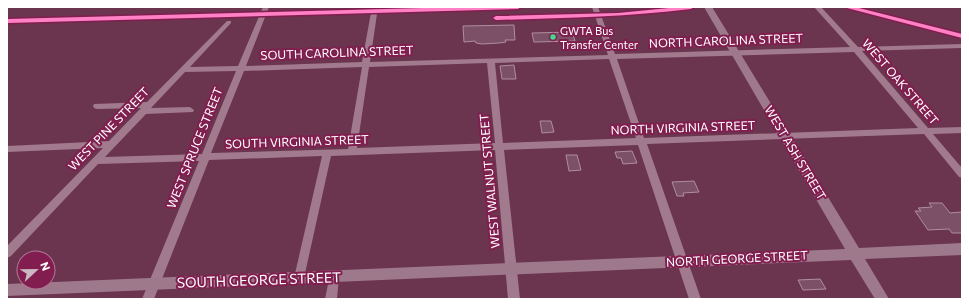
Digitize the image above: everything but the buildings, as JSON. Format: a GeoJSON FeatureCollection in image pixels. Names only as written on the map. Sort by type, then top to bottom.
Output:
{"type":"FeatureCollection","features":[{"type":"Feature","properties":{"kind":"main road","name":"WEST ASH STREET"},"geometry":{"type":"LineString","coordinates":[[708,7],[882,299]]}},
{"type":"Feature","properties":{"kind":"main road","name":"NORTH GEORGE STREET"},"geometry":{"type":"LineString","coordinates":[[511,269],[962,249]]}},
{"type":"Feature","properties":{"kind":"main road","name":"SOUTH GEORGE STREET"},"geometry":{"type":"LineString","coordinates":[[7,290],[511,269]]}},
{"type":"Feature","properties":{"kind":"street","name":"WEST SPRUCE STREET"},"geometry":{"type":"LineString","coordinates":[[148,299],[266,7]]}},
{"type":"Feature","properties":{"kind":"street"},"geometry":{"type":"LineString","coordinates":[[352,152],[375,7]]}},
{"type":"Feature","properties":{"kind":"street"},"geometry":{"type":"LineString","coordinates":[[595,7],[695,299]]}},
{"type":"Feature","properties":{"kind":"street","name":"WEST OAK STREET"},"geometry":{"type":"LineString","coordinates":[[817,7],[856,49],[962,174]]}},
{"type":"Feature","properties":{"kind":"street","name":"WEST PINE STREET"},"geometry":{"type":"LineString","coordinates":[[7,253],[229,22]]}},
{"type":"Feature","properties":{"kind":"street","name":"NORTH CAROLINA STREET"},"geometry":{"type":"LineString","coordinates":[[491,61],[962,46]]}},
{"type":"Feature","properties":{"kind":"street","name":"SOUTH CAROLINA STREET"},"geometry":{"type":"LineString","coordinates":[[183,70],[491,61]]}},
{"type":"Feature","properties":{"kind":"street","name":"WEST WALNUT STREET"},"geometry":{"type":"LineString","coordinates":[[491,61],[514,299]]}},
{"type":"Feature","properties":{"kind":"street"},"geometry":{"type":"LineString","coordinates":[[96,106],[190,110]]}},
{"type":"Feature","properties":{"kind":"street","name":"NORTH VIRGINIA STREET"},"geometry":{"type":"LineString","coordinates":[[500,147],[962,130]]}},
{"type":"Feature","properties":{"kind":"street"},"geometry":{"type":"LineString","coordinates":[[7,149],[111,144]]}},
{"type":"Feature","properties":{"kind":"street","name":"SOUTH VIRGINIA STREET"},"geometry":{"type":"LineString","coordinates":[[95,161],[500,147]]}},
{"type":"Feature","properties":{"kind":"street"},"geometry":{"type":"LineString","coordinates":[[299,278],[327,154]]}},
{"type":"Feature","properties":{"kind":"street"},"geometry":{"type":"LineString","coordinates":[[331,299],[334,277]]}},
{"type":"Feature","properties":{"kind":"transit line"},"geometry":{"type":"LineString","coordinates":[[7,21],[518,7]]}},
{"type":"Feature","properties":{"kind":"transit line"},"geometry":{"type":"LineString","coordinates":[[496,18],[643,13],[691,7]]}},
{"type":"Feature","properties":{"kind":"transit line"},"geometry":{"type":"LineString","coordinates":[[849,7],[962,36]]}},
{"type":"Feature","properties":{"kind":"place","name":"GWTA Bus Transfer Center"},"geometry":{"type":"Point","coordinates":[553,37]}}]}
